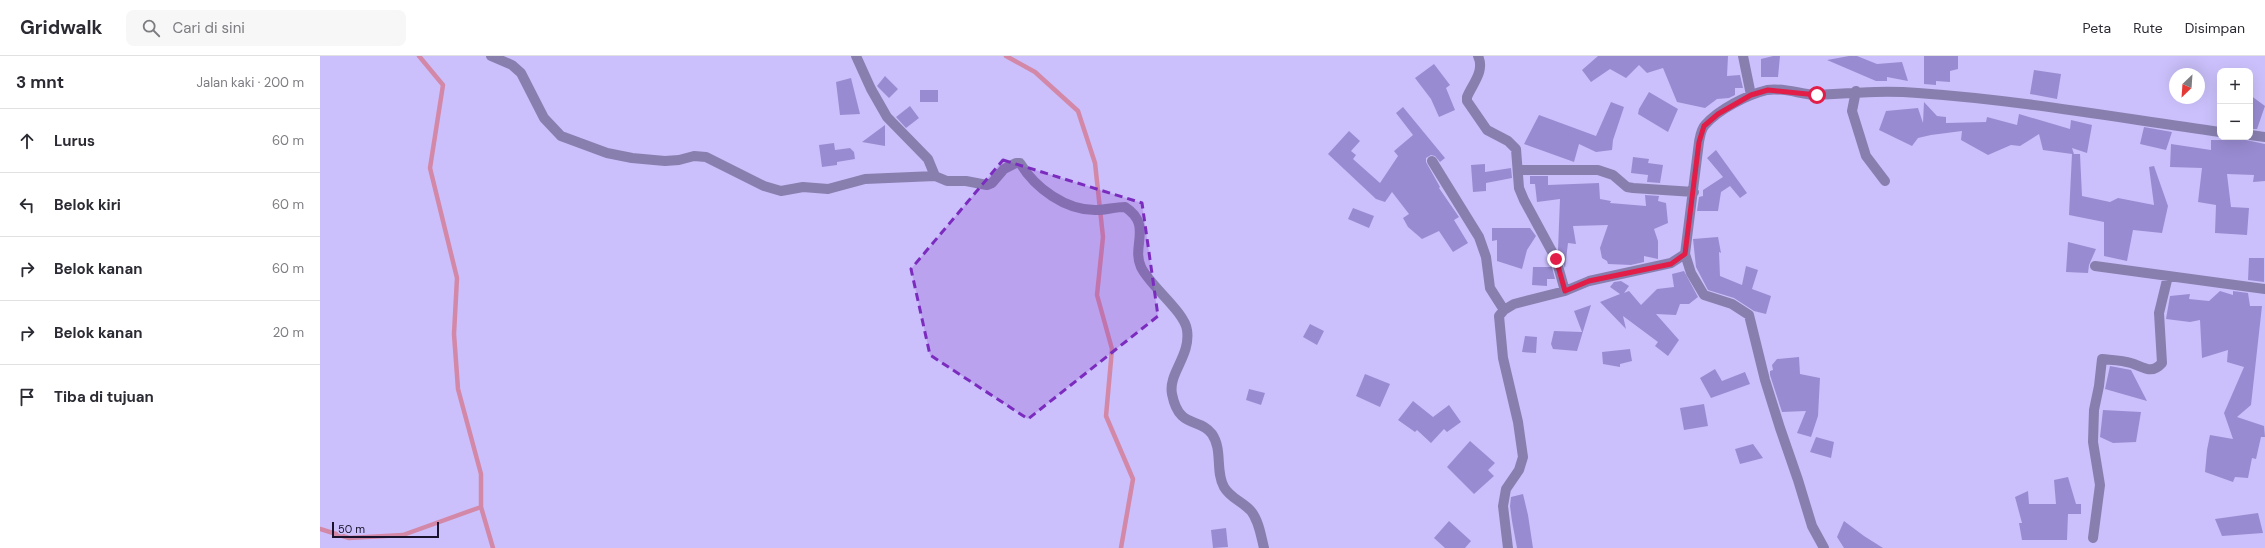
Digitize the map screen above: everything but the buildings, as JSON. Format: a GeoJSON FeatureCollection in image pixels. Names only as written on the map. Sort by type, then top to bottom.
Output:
{"type":"FeatureCollection","features":[{"type":"Feature","properties":{"kind":"street"},"geometry":{"type":"LineString","coordinates":[[491,56],[512,65],[521,74],[544,118],[561,136],[607,154],[665,161],[679,160],[694,156],[706,157],[764,186],[781,191],[803,187],[828,189],[865,179],[935,176],[947,181],[966,181],[987,185],[992,184],[1004,170],[1016,163],[1020,163],[1036,185],[1061,200],[1080,208],[1097,210],[1125,207],[1137,217],[1141,267],[1187,328],[1186,352],[1171,384],[1172,394],[1178,410],[1186,420],[1212,433],[1218,445],[1223,486],[1229,494],[1251,511],[1258,525],[1264,548]]}},
{"type":"Feature","properties":{"kind":"street"},"geometry":{"type":"LineString","coordinates":[[856,56],[870,89],[887,116],[928,159],[935,176]]}},
{"type":"Feature","properties":{"kind":"street"},"geometry":{"type":"LineString","coordinates":[[1478,56],[1482,65],[1467,97],[1467,101],[1487,130],[1513,144],[1516,149],[1519,188],[1556,259],[1565,291]]}},
{"type":"Feature","properties":{"kind":"street"},"geometry":{"type":"LineString","coordinates":[[1743,56],[1751,95]]}},
{"type":"Feature","properties":{"kind":"street"},"geometry":{"type":"LineString","coordinates":[[1824,548],[1812,526],[1780,428],[1765,380],[1749,315],[1732,304],[1704,295],[1691,273],[1685,254],[1694,192],[1699,142],[1704,126],[1718,114],[1751,95],[1768,90],[1817,95],[1856,91],[1916,93],[1993,100],[2217,132]]}},
{"type":"Feature","properties":{"kind":"street"},"geometry":{"type":"LineString","coordinates":[[1856,91],[1852,111],[1866,156],[1885,181]]}},
{"type":"Feature","properties":{"kind":"street"},"geometry":{"type":"LineString","coordinates":[[2253,136],[2265,136]]}},
{"type":"Feature","properties":{"kind":"street"},"geometry":{"type":"LineString","coordinates":[[1432,161],[1479,237],[1486,257],[1490,288],[1504,310]]}},
{"type":"Feature","properties":{"kind":"street"},"geometry":{"type":"LineString","coordinates":[[1518,170],[1598,170],[1613,175],[1627,187],[1694,192]]}},
{"type":"Feature","properties":{"kind":"street"},"geometry":{"type":"LineString","coordinates":[[1508,548],[1503,506],[1506,489],[1519,470],[1523,458],[1499,329],[1499,316],[1504,310],[1514,304],[1565,291],[1589,281],[1671,264],[1685,254]]}},
{"type":"Feature","properties":{"kind":"street"},"geometry":{"type":"LineString","coordinates":[[2095,266],[2265,288]]}},
{"type":"Feature","properties":{"kind":"street"},"geometry":{"type":"LineString","coordinates":[[2093,538],[2100,485],[2094,442],[2094,410],[2102,359],[2131,363],[2147,370],[2157,368],[2162,363],[2159,313],[2168,276]]}},
{"type":"Feature","properties":{"kind":"highlighted area"},"geometry":{"type":"Polygon","coordinates":[[[1003,160],[1142,203],[1158,316],[1028,419],[930,355],[911,269],[1003,160]]]}},
{"type":"Feature","properties":{"kind":"waterway"},"geometry":{"type":"LineString","coordinates":[[419,56],[443,85],[430,168],[457,278],[454,334],[458,389],[481,474],[481,507],[493,548]]}},
{"type":"Feature","properties":{"kind":"waterway"},"geometry":{"type":"LineString","coordinates":[[1006,56],[1035,72],[1078,111],[1095,163],[1103,237],[1097,295],[1112,349],[1106,416],[1133,479],[1121,548]]}},
{"type":"Feature","properties":{"kind":"waterway"},"geometry":{"type":"LineString","coordinates":[[320,529],[349,538],[403,535],[481,507]]}},
{"type":"Feature","properties":{"kind":"route"},"geometry":{"type":"LineString","coordinates":[[1556,259],[1565,291],[1589,281],[1621,273],[1671,264],[1680,260],[1685,254],[1694,192],[1696,162],[1699,142],[1704,126],[1718,114],[1751,95],[1768,90],[1785,90],[1817,95]]}}]}
